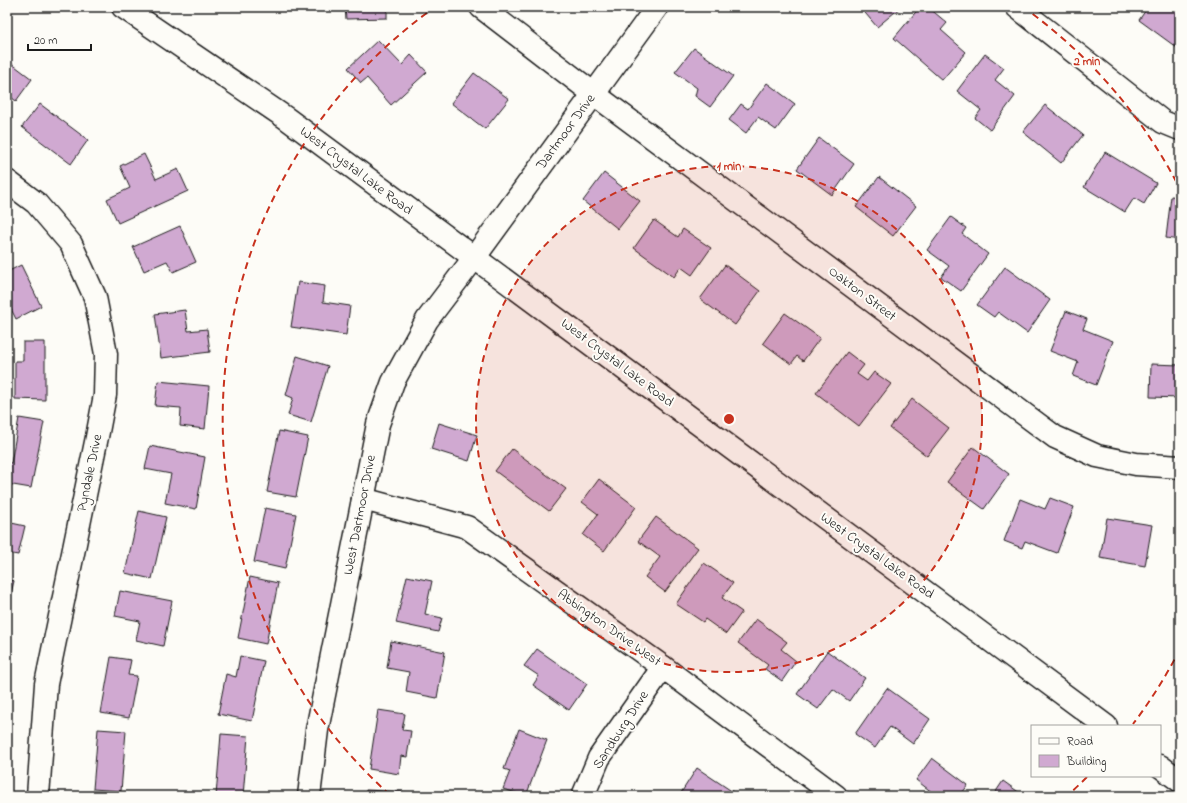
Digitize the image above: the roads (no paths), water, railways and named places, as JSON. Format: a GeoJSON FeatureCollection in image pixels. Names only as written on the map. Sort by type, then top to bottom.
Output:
{"type":"FeatureCollection","features":[{"type":"Feature","properties":{"kind":"street","name":"West Crystal Lake Road"},"geometry":{"type":"LineString","coordinates":[[123,7],[286,118],[1105,725]]}},
{"type":"Feature","properties":{"kind":"street","name":"Oakton Street"},"geometry":{"type":"LineString","coordinates":[[481,7],[594,94],[1054,437],[1097,456],[1136,464],[1180,467]]}},
{"type":"Feature","properties":{"kind":"street","name":"Dartmoor Drive"},"geometry":{"type":"LineString","coordinates":[[474,258],[657,7]]}},
{"type":"Feature","properties":{"kind":"street"},"geometry":{"type":"LineString","coordinates":[[1017,7],[1164,122],[1180,129]]}},
{"type":"Feature","properties":{"kind":"street","name":"Pyndale Drive"},"geometry":{"type":"LineString","coordinates":[[7,181],[36,203],[71,244],[95,297],[106,354],[105,395],[46,684],[38,796]]}},
{"type":"Feature","properties":{"kind":"street","name":"West Dartmoor Drive"},"geometry":{"type":"LineString","coordinates":[[309,796],[316,730],[378,424],[394,382],[427,320],[474,258]]}},
{"type":"Feature","properties":{"kind":"street","name":"Abbington Drive West"},"geometry":{"type":"LineString","coordinates":[[363,499],[467,527],[663,667],[836,796]]}},
{"type":"Feature","properties":{"kind":"street","name":"Sandburg Drive"},"geometry":{"type":"LineString","coordinates":[[583,796],[599,758],[663,667]]}},
{"type":"Feature","properties":{"kind":"street"},"geometry":{"type":"LineString","coordinates":[[1161,767],[1180,781]]}}]}
